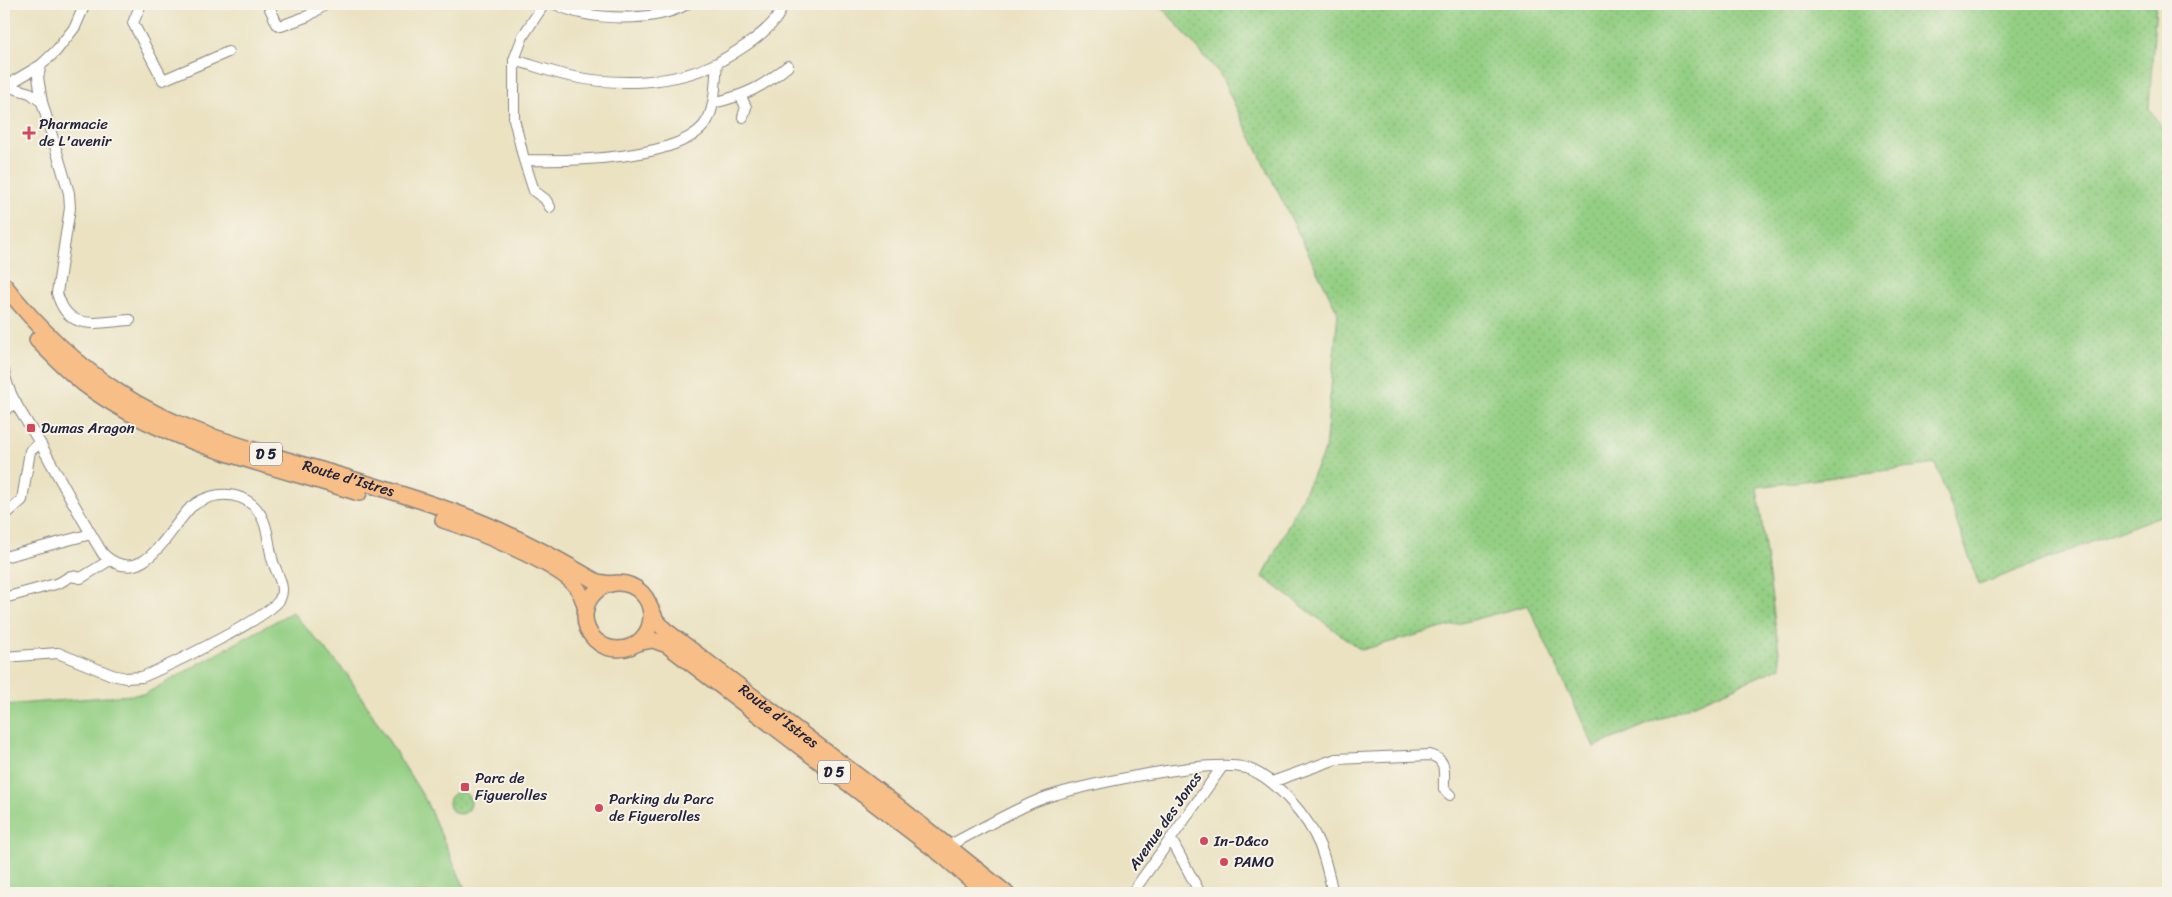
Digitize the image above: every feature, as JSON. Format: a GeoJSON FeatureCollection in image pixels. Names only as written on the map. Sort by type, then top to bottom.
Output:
{"type":"FeatureCollection","features":[{"type":"Feature","properties":{"kind":"main road","name":"Route d'Istres"},"geometry":{"type":"LineString","coordinates":[[4,285],[30,318],[57,346],[121,393],[162,416],[238,445],[465,516],[517,538],[597,582],[610,584]]}},
{"type":"Feature","properties":{"kind":"main road","name":"Route d'Istres"},"geometry":{"type":"LineString","coordinates":[[4,301],[23,326],[52,355],[84,383],[117,406],[195,443],[460,525],[506,545],[561,573],[576,585],[583,598],[586,610]]}},
{"type":"Feature","properties":{"kind":"main road"},"geometry":{"type":"LineString","coordinates":[[610,584],[626,584],[640,591],[647,599],[651,609],[651,622],[646,634],[636,643],[618,648],[608,647],[598,641],[590,632],[586,621],[586,610],[594,593],[610,584]]}},
{"type":"Feature","properties":{"kind":"main road","name":"Route d'Istres"},"geometry":{"type":"LineString","coordinates":[[651,609],[656,620],[665,630],[948,846],[1006,893]]}},
{"type":"Feature","properties":{"kind":"main road","name":"Route d'Istres"},"geometry":{"type":"LineString","coordinates":[[636,643],[653,640],[667,645],[942,855],[986,893]]}},
{"type":"Feature","properties":{"kind":"street"},"geometry":{"type":"LineString","coordinates":[[5,86],[34,92],[36,78],[41,65],[56,51],[75,27],[85,4]]}},
{"type":"Feature","properties":{"kind":"street"},"geometry":{"type":"LineString","coordinates":[[141,4],[132,23],[163,80],[228,52]]}},
{"type":"Feature","properties":{"kind":"street"},"geometry":{"type":"LineString","coordinates":[[268,4],[277,24],[281,26],[308,16],[326,4]]}},
{"type":"Feature","properties":{"kind":"street"},"geometry":{"type":"LineString","coordinates":[[544,4],[523,36],[514,60],[514,119],[534,191],[550,207]]}},
{"type":"Feature","properties":{"kind":"street"},"geometry":{"type":"LineString","coordinates":[[555,4],[564,8],[611,18],[632,18],[656,14],[687,4]]}},
{"type":"Feature","properties":{"kind":"street"},"geometry":{"type":"LineString","coordinates":[[514,60],[569,76],[608,82],[656,80],[698,72],[717,63],[763,33],[776,19],[782,4]]}},
{"type":"Feature","properties":{"kind":"street"},"geometry":{"type":"LineString","coordinates":[[524,160],[587,159],[623,156],[670,145],[690,136],[708,120],[713,103],[717,63]]}},
{"type":"Feature","properties":{"kind":"street"},"geometry":{"type":"LineString","coordinates":[[713,103],[741,97],[766,84],[788,66]]}},
{"type":"Feature","properties":{"kind":"street"},"geometry":{"type":"LineString","coordinates":[[5,86],[20,78],[36,78]]}},
{"type":"Feature","properties":{"kind":"street"},"geometry":{"type":"LineString","coordinates":[[20,78],[20,87],[42,102]]}},
{"type":"Feature","properties":{"kind":"street"},"geometry":{"type":"LineString","coordinates":[[36,78],[69,194],[70,208],[57,293],[60,306],[70,318],[84,323],[130,320]]}},
{"type":"Feature","properties":{"kind":"street"},"geometry":{"type":"LineString","coordinates":[[741,97],[746,107],[743,117]]}},
{"type":"Feature","properties":{"kind":"street"},"geometry":{"type":"LineString","coordinates":[[4,372],[5,380],[16,402],[74,507],[103,554],[110,560],[122,566],[142,563],[151,557],[183,515],[200,500],[221,494],[230,494],[250,502],[262,516],[273,562],[282,586],[282,594],[277,604],[264,613],[231,633],[156,672],[142,677],[126,678],[112,675],[58,653],[4,657]]}},
{"type":"Feature","properties":{"kind":"street"},"geometry":{"type":"LineString","coordinates":[[4,411],[16,402]]}},
{"type":"Feature","properties":{"kind":"street"},"geometry":{"type":"LineString","coordinates":[[4,516],[22,500],[30,451],[40,443]]}},
{"type":"Feature","properties":{"kind":"street"},"geometry":{"type":"LineString","coordinates":[[4,557],[91,534]]}},
{"type":"Feature","properties":{"kind":"street"},"geometry":{"type":"LineString","coordinates":[[4,598],[59,583],[71,576],[82,578],[110,560]]}},
{"type":"Feature","properties":{"kind":"street"},"geometry":{"type":"LineString","coordinates":[[1272,782],[1336,760],[1430,755],[1438,757],[1444,764],[1444,789],[1450,795]]}},
{"type":"Feature","properties":{"kind":"street"},"geometry":{"type":"LineString","coordinates":[[948,846],[1038,800],[1093,785],[1181,770],[1222,767],[1245,768],[1272,782],[1305,817],[1319,844],[1333,893]]}},
{"type":"Feature","properties":{"kind":"street","name":"Avenue des Joncs"},"geometry":{"type":"LineString","coordinates":[[1132,893],[1222,767]]}},
{"type":"Feature","properties":{"kind":"street"},"geometry":{"type":"LineString","coordinates":[[1171,839],[1200,893]]}},
{"type":"Feature","properties":{"kind":"green space"},"geometry":{"type":"Polygon","coordinates":[[[1159,4],[2156,4],[2149,108],[2168,138],[2168,513],[1979,585],[1936,464],[1757,487],[1781,667],[1594,747],[1528,605],[1361,650],[1263,577],[1325,450],[1338,313],[1219,73],[1159,4]]]}},
{"type":"Feature","properties":{"kind":"green space"},"geometry":{"type":"Polygon","coordinates":[[[292,612],[347,674],[425,799],[467,893],[4,893],[4,705],[145,694],[292,612]]]}},
{"type":"Feature","properties":{"kind":"green space"},"geometry":{"type":"Polygon","coordinates":[[[460,792],[468,795],[471,803],[468,811],[460,814],[452,811],[449,803],[452,795],[460,792]]]}},
{"type":"Feature","properties":{"kind":"place","name":"Pharmacie de L'avenir"},"geometry":{"type":"Point","coordinates":[29,133]}},
{"type":"Feature","properties":{"kind":"place","name":"Dumas Aragon"},"geometry":{"type":"Point","coordinates":[31,428]}},
{"type":"Feature","properties":{"kind":"place","name":"Parc de Figuerolles"},"geometry":{"type":"Point","coordinates":[465,787]}},
{"type":"Feature","properties":{"kind":"place","name":"Parking du Parc de Figuerolles"},"geometry":{"type":"Point","coordinates":[599,808]}},
{"type":"Feature","properties":{"kind":"place","name":"In-D&co"},"geometry":{"type":"Point","coordinates":[1204,841]}},
{"type":"Feature","properties":{"kind":"place","name":"PAMO"},"geometry":{"type":"Point","coordinates":[1224,862]}}]}
